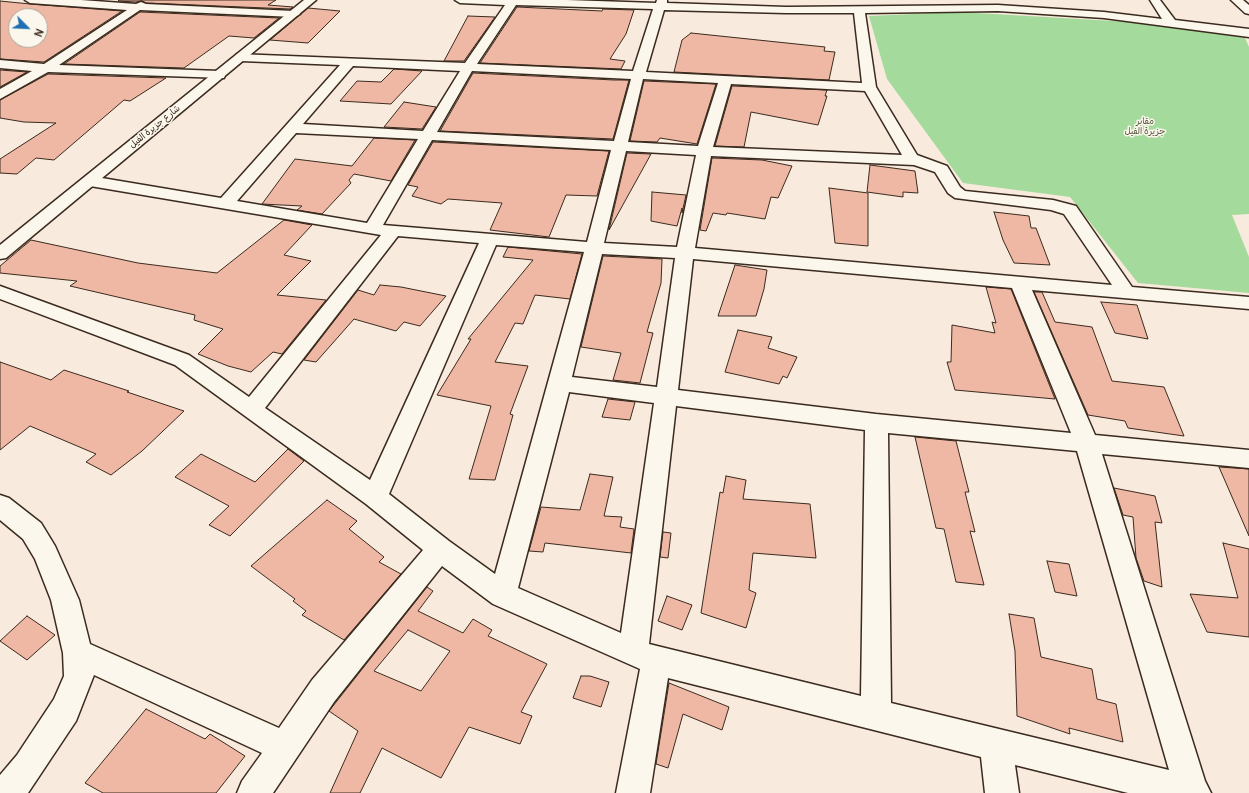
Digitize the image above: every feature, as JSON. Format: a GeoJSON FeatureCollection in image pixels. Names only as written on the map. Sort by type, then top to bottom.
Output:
{"type":"FeatureCollection","features":[{"type":"Feature","properties":{"kind":"street"},"geometry":{"type":"LineString","coordinates":[[30,0],[138,8],[294,14]]}},
{"type":"Feature","properties":{"kind":"street"},"geometry":{"type":"LineString","coordinates":[[0,95],[46,68],[148,0]]}},
{"type":"Feature","properties":{"kind":"street","name":"شارع جزيرة الفيل"},"geometry":{"type":"LineString","coordinates":[[0,254],[311,0]]}},
{"type":"Feature","properties":{"kind":"street"},"geometry":{"type":"LineString","coordinates":[[460,0],[785,5],[859,10],[994,4],[1104,15],[1249,33]]}},
{"type":"Feature","properties":{"kind":"street"},"geometry":{"type":"LineString","coordinates":[[1155,0],[1171,23]]}},
{"type":"Feature","properties":{"kind":"street"},"geometry":{"type":"LineString","coordinates":[[1236,0],[1249,10]]}},
{"type":"Feature","properties":{"kind":"street"},"geometry":{"type":"LineString","coordinates":[[372,229],[426,135],[468,68],[514,1]]}},
{"type":"Feature","properties":{"kind":"street"},"geometry":{"type":"LineString","coordinates":[[503,595],[560,383],[638,75],[661,3]]}},
{"type":"Feature","properties":{"kind":"street"},"geometry":{"type":"LineString","coordinates":[[859,10],[869,87],[909,156],[914,160]]}},
{"type":"Feature","properties":{"kind":"street"},"geometry":{"type":"LineString","coordinates":[[241,57],[869,87]]}},
{"type":"Feature","properties":{"kind":"street"},"geometry":{"type":"LineString","coordinates":[[226,203],[350,62]]}},
{"type":"Feature","properties":{"kind":"street"},"geometry":{"type":"LineString","coordinates":[[0,64],[46,68],[219,75]]}},
{"type":"Feature","properties":{"kind":"street"},"geometry":{"type":"LineString","coordinates":[[633,793],[666,397],[685,253],[704,151],[726,80]]}},
{"type":"Feature","properties":{"kind":"street"},"geometry":{"type":"LineString","coordinates":[[292,128],[704,151],[914,160],[940,169],[954,190],[961,195],[1053,205],[1070,210],[1127,293]]}},
{"type":"Feature","properties":{"kind":"street"},"geometry":{"type":"LineString","coordinates":[[90,181],[372,229],[594,248],[685,253],[1020,284],[1249,303]]}},
{"type":"Feature","properties":{"kind":"street"},"geometry":{"type":"LineString","coordinates":[[252,409],[393,231]]}},
{"type":"Feature","properties":{"kind":"street"},"geometry":{"type":"LineString","coordinates":[[375,497],[490,239]]}},
{"type":"Feature","properties":{"kind":"street"},"geometry":{"type":"LineString","coordinates":[[1020,284],[1087,444],[1193,793]]}},
{"type":"Feature","properties":{"kind":"street"},"geometry":{"type":"LineString","coordinates":[[0,292],[182,360],[375,497],[440,549],[503,595],[645,656],[876,715],[1193,793]]}},
{"type":"Feature","properties":{"kind":"street"},"geometry":{"type":"LineString","coordinates":[[560,383],[876,423],[1249,459]]}},
{"type":"Feature","properties":{"kind":"street"},"geometry":{"type":"LineString","coordinates":[[876,423],[876,715]]}},
{"type":"Feature","properties":{"kind":"street"},"geometry":{"type":"LineString","coordinates":[[0,505],[32,531],[46,554],[65,600],[78,653],[80,676],[65,710],[28,766],[7,793]]}},
{"type":"Feature","properties":{"kind":"street"},"geometry":{"type":"LineString","coordinates":[[254,793],[284,747],[346,662],[440,549]]}},
{"type":"Feature","properties":{"kind":"street"},"geometry":{"type":"LineString","coordinates":[[78,653],[284,747]]}},
{"type":"Feature","properties":{"kind":"street"},"geometry":{"type":"LineString","coordinates":[[996,745],[1002,793]]}},
{"type":"Feature","properties":{"kind":"green space","name":"مقابر جزيرة الفيل"},"geometry":{"type":"Polygon","coordinates":[[[959,12],[1149,23],[1245,38],[1249,47],[1249,214],[1232,215],[1249,257],[1249,293],[1138,283],[1070,197],[963,183],[887,79],[869,16],[959,12]]]}},
{"type":"Feature","properties":{"kind":"building"},"geometry":{"type":"Polygon","coordinates":[[[276,0],[268,5],[293,7],[290,9],[146,3],[142,1],[118,1],[276,0]]]}},
{"type":"Feature","properties":{"kind":"building"},"geometry":{"type":"Polygon","coordinates":[[[0,1],[122,11],[44,62],[0,59],[0,1]]]}},
{"type":"Feature","properties":{"kind":"building"},"geometry":{"type":"Polygon","coordinates":[[[517,7],[602,11],[603,9],[634,10],[626,34],[610,59],[625,61],[621,69],[480,63],[517,7]]]}},
{"type":"Feature","properties":{"kind":"building"},"geometry":{"type":"Polygon","coordinates":[[[308,8],[340,11],[308,43],[270,40],[308,8]]]}},
{"type":"Feature","properties":{"kind":"building"},"geometry":{"type":"Polygon","coordinates":[[[140,12],[279,18],[254,38],[229,36],[184,68],[64,64],[140,12]]]}},
{"type":"Feature","properties":{"kind":"building"},"geometry":{"type":"Polygon","coordinates":[[[468,16],[495,17],[464,61],[444,61],[468,16]]]}},
{"type":"Feature","properties":{"kind":"building"},"geometry":{"type":"Polygon","coordinates":[[[691,33],[825,47],[824,51],[835,52],[829,80],[674,72],[682,40],[691,33]]]}},
{"type":"Feature","properties":{"kind":"building"},"geometry":{"type":"Polygon","coordinates":[[[394,69],[422,71],[391,104],[340,101],[357,81],[381,82],[394,69]]]}},
{"type":"Feature","properties":{"kind":"building"},"geometry":{"type":"Polygon","coordinates":[[[0,70],[27,72],[0,87],[0,70]]]}},
{"type":"Feature","properties":{"kind":"building"},"geometry":{"type":"Polygon","coordinates":[[[473,73],[629,80],[613,139],[440,131],[473,73]]]}},
{"type":"Feature","properties":{"kind":"building"},"geometry":{"type":"Polygon","coordinates":[[[48,74],[166,78],[130,101],[124,100],[54,160],[36,158],[17,174],[0,173],[0,159],[56,123],[24,122],[0,118],[0,100],[48,74]]]}},
{"type":"Feature","properties":{"kind":"building"},"geometry":{"type":"Polygon","coordinates":[[[644,81],[716,84],[697,144],[660,138],[657,142],[630,141],[644,81]]]}},
{"type":"Feature","properties":{"kind":"building"},"geometry":{"type":"Polygon","coordinates":[[[732,86],[827,90],[825,96],[827,96],[818,125],[751,112],[744,147],[715,146],[732,86]]]}},
{"type":"Feature","properties":{"kind":"building"},"geometry":{"type":"Polygon","coordinates":[[[404,102],[436,107],[422,129],[384,127],[404,102]]]}},
{"type":"Feature","properties":{"kind":"building"},"geometry":{"type":"Polygon","coordinates":[[[374,138],[415,140],[391,181],[354,174],[349,180],[351,183],[322,214],[297,210],[302,206],[262,204],[295,159],[352,166],[374,138]]]}},
{"type":"Feature","properties":{"kind":"building"},"geometry":{"type":"Polygon","coordinates":[[[433,142],[609,151],[597,196],[566,195],[549,237],[490,230],[502,203],[448,199],[441,204],[412,196],[418,187],[408,185],[433,142]]]}},
{"type":"Feature","properties":{"kind":"building"},"geometry":{"type":"Polygon","coordinates":[[[627,153],[651,154],[609,230],[627,153]]]}},
{"type":"Feature","properties":{"kind":"building"},"geometry":{"type":"Polygon","coordinates":[[[712,158],[762,160],[792,166],[778,198],[771,197],[765,219],[727,213],[726,215],[713,213],[706,231],[700,230],[712,158]]]}},
{"type":"Feature","properties":{"kind":"building"},"geometry":{"type":"Polygon","coordinates":[[[870,165],[915,171],[918,193],[903,192],[903,197],[867,192],[870,165]]]}},
{"type":"Feature","properties":{"kind":"building"},"geometry":{"type":"Polygon","coordinates":[[[829,188],[868,193],[868,246],[835,243],[829,188]]]}},
{"type":"Feature","properties":{"kind":"building"},"geometry":{"type":"Polygon","coordinates":[[[652,192],[686,195],[677,226],[651,221],[652,192]]]}},
{"type":"Feature","properties":{"kind":"building"},"geometry":{"type":"Polygon","coordinates":[[[994,212],[1029,216],[1031,228],[1036,228],[1050,265],[1014,263],[1003,240],[994,212]]]}},
{"type":"Feature","properties":{"kind":"building"},"geometry":{"type":"Polygon","coordinates":[[[284,220],[312,225],[284,255],[311,261],[277,295],[326,300],[282,354],[273,352],[251,372],[228,366],[198,354],[223,329],[194,320],[195,315],[70,286],[77,281],[0,273],[0,266],[31,240],[138,263],[217,273],[284,220]]]}},
{"type":"Feature","properties":{"kind":"building"},"geometry":{"type":"Polygon","coordinates":[[[508,247],[582,254],[570,299],[535,295],[523,324],[515,323],[495,362],[528,366],[510,414],[513,415],[495,480],[469,479],[491,406],[437,395],[471,339],[468,339],[533,260],[503,257],[508,247]]]}},
{"type":"Feature","properties":{"kind":"building"},"geometry":{"type":"Polygon","coordinates":[[[603,256],[662,259],[661,283],[647,332],[653,333],[640,383],[613,380],[621,353],[581,347],[603,256]]]}},
{"type":"Feature","properties":{"kind":"building"},"geometry":{"type":"Polygon","coordinates":[[[735,265],[767,270],[764,289],[756,316],[718,316],[735,265]]]}},
{"type":"Feature","properties":{"kind":"building"},"geometry":{"type":"Polygon","coordinates":[[[380,285],[401,287],[446,296],[420,326],[404,322],[396,331],[354,319],[316,362],[304,360],[358,290],[374,295],[380,285]]]}},
{"type":"Feature","properties":{"kind":"building"},"geometry":{"type":"Polygon","coordinates":[[[986,287],[1011,289],[1055,399],[955,390],[947,362],[951,362],[952,325],[995,333],[992,322],[996,323],[986,287]]]}},
{"type":"Feature","properties":{"kind":"building"},"geometry":{"type":"Polygon","coordinates":[[[1034,292],[1042,292],[1055,322],[1092,327],[1112,381],[1164,387],[1184,436],[1128,428],[1125,421],[1088,415],[1034,292]]]}},
{"type":"Feature","properties":{"kind":"building"},"geometry":{"type":"Polygon","coordinates":[[[1101,302],[1137,305],[1148,339],[1115,333],[1101,302]]]}},
{"type":"Feature","properties":{"kind":"building"},"geometry":{"type":"Polygon","coordinates":[[[738,330],[772,337],[768,348],[797,357],[787,378],[783,376],[779,384],[725,372],[738,330]]]}},
{"type":"Feature","properties":{"kind":"building"},"geometry":{"type":"Polygon","coordinates":[[[0,362],[51,380],[64,370],[184,411],[142,451],[111,475],[86,462],[96,454],[30,426],[0,450],[0,362]]]}},
{"type":"Feature","properties":{"kind":"building"},"geometry":{"type":"Polygon","coordinates":[[[608,399],[635,402],[630,420],[602,417],[608,399]]]}},
{"type":"Feature","properties":{"kind":"building"},"geometry":{"type":"Polygon","coordinates":[[[915,437],[956,441],[969,492],[965,492],[975,532],[970,531],[984,585],[956,582],[944,529],[936,528],[915,437]]]}},
{"type":"Feature","properties":{"kind":"building"},"geometry":{"type":"Polygon","coordinates":[[[288,449],[304,461],[230,536],[209,525],[229,506],[175,477],[201,454],[255,482],[288,449]]]}},
{"type":"Feature","properties":{"kind":"building"},"geometry":{"type":"Polygon","coordinates":[[[1219,467],[1249,469],[1249,536],[1219,467]]]}},
{"type":"Feature","properties":{"kind":"building"},"geometry":{"type":"Polygon","coordinates":[[[590,474],[613,477],[604,516],[622,517],[620,527],[634,529],[631,553],[545,543],[543,552],[529,551],[541,507],[580,510],[590,474]]]}},
{"type":"Feature","properties":{"kind":"building"},"geometry":{"type":"Polygon","coordinates":[[[726,476],[746,480],[743,499],[810,504],[816,558],[753,553],[749,590],[756,593],[746,628],[701,613],[720,492],[723,493],[726,476]]]}},
{"type":"Feature","properties":{"kind":"building"},"geometry":{"type":"Polygon","coordinates":[[[1114,488],[1155,496],[1162,523],[1155,522],[1162,587],[1144,581],[1136,558],[1133,517],[1123,515],[1114,488]]]}},
{"type":"Feature","properties":{"kind":"building"},"geometry":{"type":"Polygon","coordinates":[[[327,500],[357,521],[349,529],[384,557],[379,562],[401,574],[344,640],[302,615],[306,611],[293,601],[295,599],[251,566],[327,500]]]}},
{"type":"Feature","properties":{"kind":"building"},"geometry":{"type":"Polygon","coordinates":[[[663,532],[671,533],[668,558],[660,557],[663,532]]]}},
{"type":"Feature","properties":{"kind":"building"},"geometry":{"type":"Polygon","coordinates":[[[1223,543],[1249,549],[1249,637],[1207,632],[1190,594],[1238,598],[1223,543]]]}},
{"type":"Feature","properties":{"kind":"building"},"geometry":{"type":"Polygon","coordinates":[[[1047,561],[1069,564],[1077,596],[1055,592],[1047,561]]]}},
{"type":"Feature","properties":{"kind":"building"},"geometry":{"type":"Polygon","coordinates":[[[427,587],[433,591],[418,611],[463,633],[473,619],[492,630],[488,636],[547,664],[521,712],[532,716],[520,744],[469,727],[441,778],[382,748],[360,793],[330,793],[358,731],[329,711],[427,587]],[[408,630],[374,671],[421,691],[450,651],[408,630]]]}},
{"type":"Feature","properties":{"kind":"building"},"geometry":{"type":"Polygon","coordinates":[[[667,596],[692,605],[682,630],[658,621],[667,596]]]}},
{"type":"Feature","properties":{"kind":"building"},"geometry":{"type":"Polygon","coordinates":[[[1009,614],[1034,618],[1041,657],[1092,669],[1097,699],[1116,704],[1123,742],[1069,728],[1070,734],[1017,716],[1015,651],[1009,614]]]}},
{"type":"Feature","properties":{"kind":"building"},"geometry":{"type":"Polygon","coordinates":[[[27,616],[55,635],[27,660],[0,641],[27,616]]]}},
{"type":"Feature","properties":{"kind":"building"},"geometry":{"type":"Polygon","coordinates":[[[581,676],[590,676],[609,682],[601,707],[573,698],[581,676]]]}},
{"type":"Feature","properties":{"kind":"building"},"geometry":{"type":"Polygon","coordinates":[[[669,683],[729,707],[722,730],[683,714],[668,768],[656,764],[669,683]]]}},
{"type":"Feature","properties":{"kind":"building"},"geometry":{"type":"Polygon","coordinates":[[[146,709],[205,739],[210,734],[245,756],[216,793],[103,793],[85,783],[146,709]]]}}]}
